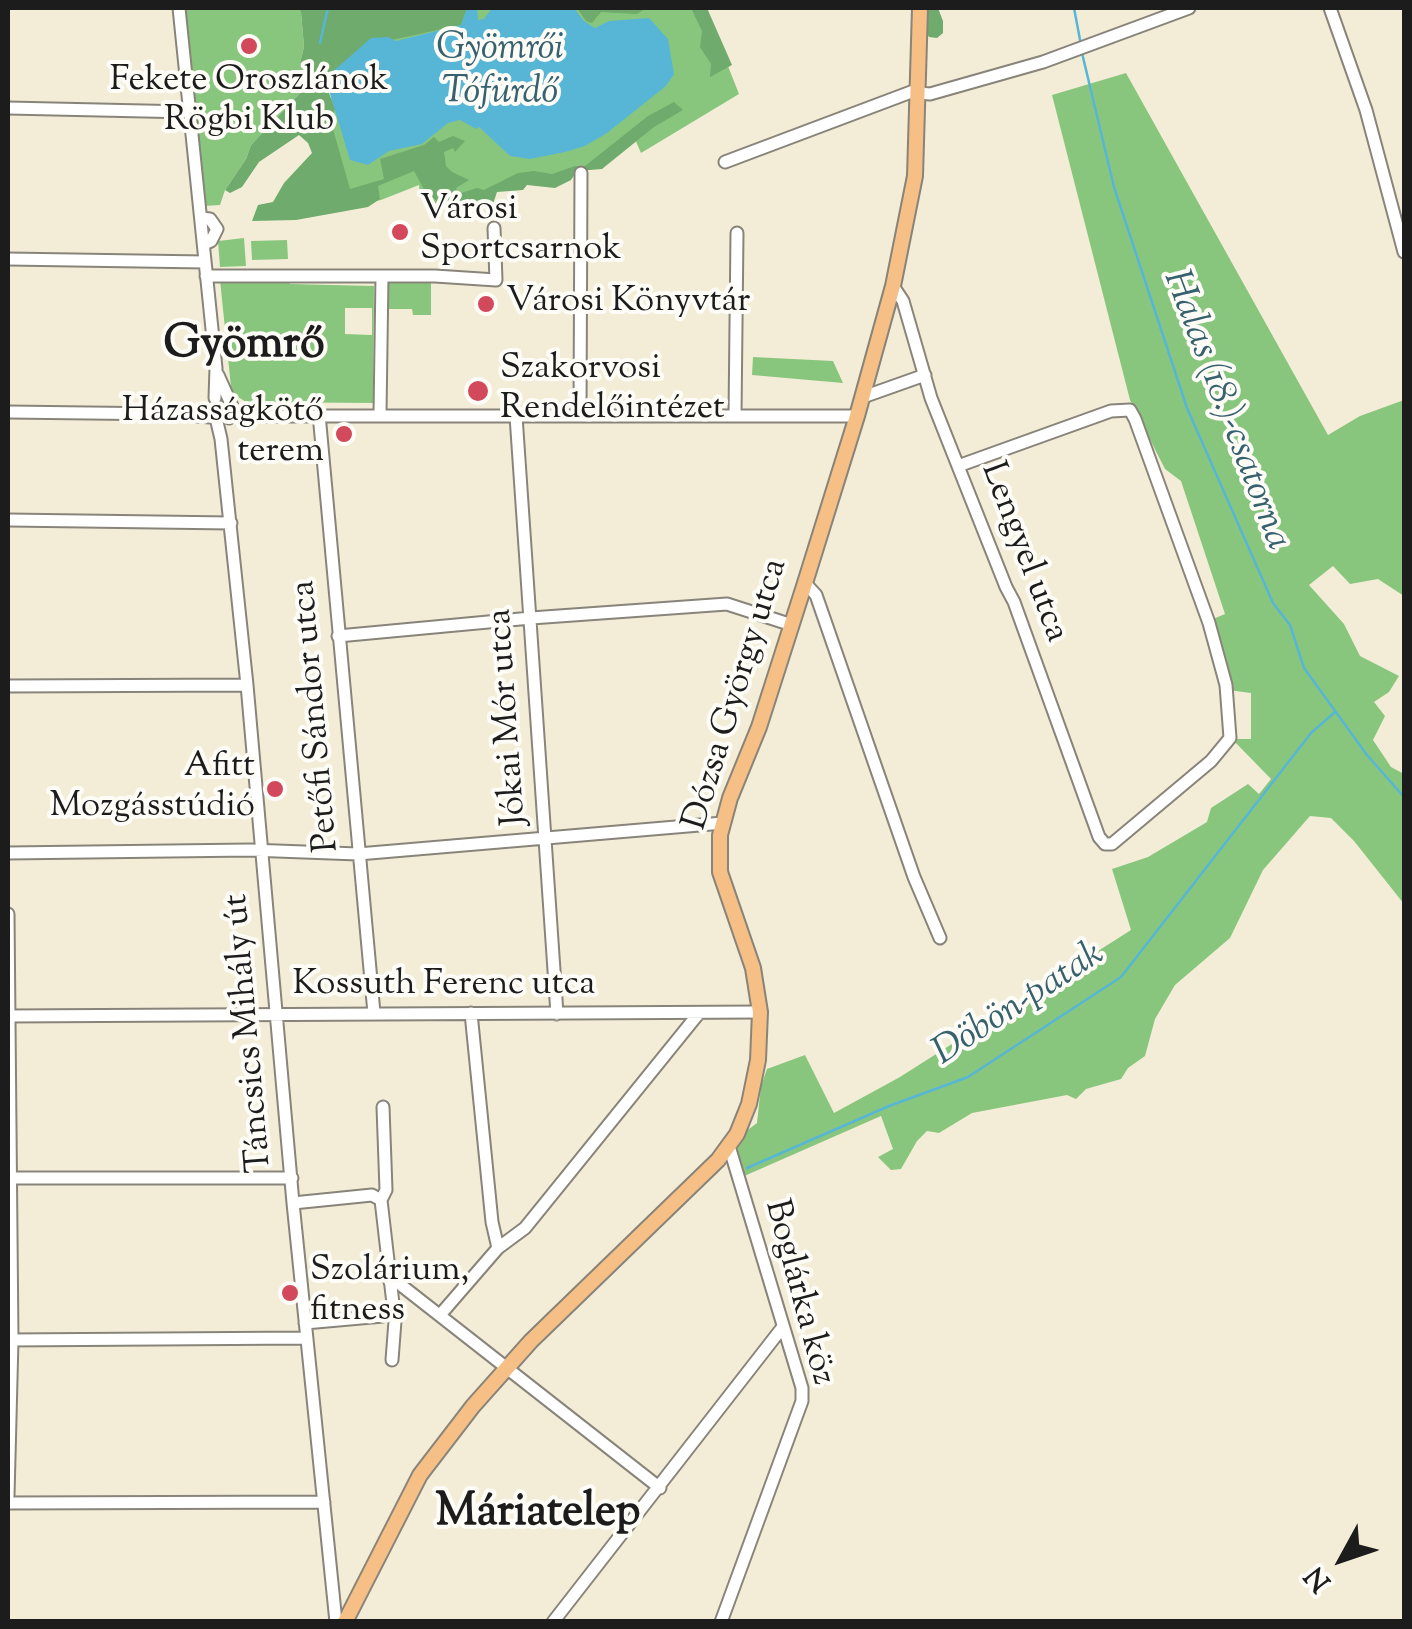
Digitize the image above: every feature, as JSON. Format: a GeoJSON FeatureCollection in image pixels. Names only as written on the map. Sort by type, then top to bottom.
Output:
{"type":"FeatureCollection","features":[{"type":"Feature","properties":{"kind":"main road","name":"Dózsa György utca"},"geometry":{"type":"LineString","coordinates":[[345,1622],[420,1475],[506,1366],[698,1180],[728,1146],[743,1120],[752,1091],[760,1012],[752,968],[720,872],[723,823],[792,625],[893,286],[915,176],[920,8]]}},
{"type":"Feature","properties":{"kind":"street"},"geometry":{"type":"LineString","coordinates":[[8,108],[190,112],[180,8]]}},
{"type":"Feature","properties":{"kind":"street"},"geometry":{"type":"LineString","coordinates":[[726,162],[919,91],[930,94],[1080,48],[1188,8]]}},
{"type":"Feature","properties":{"kind":"street"},"geometry":{"type":"LineString","coordinates":[[1330,8],[1366,110],[1404,252]]}},
{"type":"Feature","properties":{"kind":"street","name":"Táncsics Mihály út"},"geometry":{"type":"LineString","coordinates":[[190,112],[201,218],[210,219],[217,229],[211,241],[204,244],[206,269],[336,1622]]}},
{"type":"Feature","properties":{"kind":"street"},"geometry":{"type":"LineString","coordinates":[[580,416],[581,173]]}},
{"type":"Feature","properties":{"kind":"street"},"geometry":{"type":"LineString","coordinates":[[8,259],[496,280],[494,228]]}},
{"type":"Feature","properties":{"kind":"street"},"geometry":{"type":"LineString","coordinates":[[735,416],[737,232]]}},
{"type":"Feature","properties":{"kind":"street"},"geometry":{"type":"LineString","coordinates":[[380,414],[382,276]]}},
{"type":"Feature","properties":{"kind":"street","name":"Lengyel utca"},"geometry":{"type":"LineString","coordinates":[[893,286],[903,301],[958,466],[1014,602],[1101,842],[1112,844],[1211,761],[1230,738],[1226,686],[1202,601],[1135,419],[1130,410],[1111,411],[958,466]]}},
{"type":"Feature","properties":{"kind":"street"},"geometry":{"type":"LineString","coordinates":[[862,396],[925,375]]}},
{"type":"Feature","properties":{"kind":"street"},"geometry":{"type":"LineString","coordinates":[[8,412],[857,416]]}},
{"type":"Feature","properties":{"kind":"street","name":"Petőfi Sándor utca"},"geometry":{"type":"LineString","coordinates":[[318,414],[374,1014]]}},
{"type":"Feature","properties":{"kind":"street","name":"Jókai Mór utca"},"geometry":{"type":"LineString","coordinates":[[516,416],[557,1014]]}},
{"type":"Feature","properties":{"kind":"street"},"geometry":{"type":"LineString","coordinates":[[8,520],[231,523]]}},
{"type":"Feature","properties":{"kind":"street"},"geometry":{"type":"LineString","coordinates":[[805,583],[816,595],[914,877],[940,938]]}},
{"type":"Feature","properties":{"kind":"street"},"geometry":{"type":"LineString","coordinates":[[338,636],[727,604],[792,625]]}},
{"type":"Feature","properties":{"kind":"street"},"geometry":{"type":"LineString","coordinates":[[8,686],[247,685]]}},
{"type":"Feature","properties":{"kind":"street"},"geometry":{"type":"LineString","coordinates":[[8,853],[358,854],[723,823]]}},
{"type":"Feature","properties":{"kind":"street"},"geometry":{"type":"LineString","coordinates":[[8,914],[8,1499],[324,1502]]}},
{"type":"Feature","properties":{"kind":"street","name":"Kossuth Ferenc utca"},"geometry":{"type":"LineString","coordinates":[[8,1016],[760,1012]]}},
{"type":"Feature","properties":{"kind":"street"},"geometry":{"type":"LineString","coordinates":[[471,1013],[498,1248]]}},
{"type":"Feature","properties":{"kind":"street"},"geometry":{"type":"LineString","coordinates":[[440,1315],[498,1248],[525,1228],[699,1013]]}},
{"type":"Feature","properties":{"kind":"street"},"geometry":{"type":"LineString","coordinates":[[383,1107],[386,1190],[380,1200],[394,1321],[392,1360]]}},
{"type":"Feature","properties":{"kind":"street","name":"Boglárka köz"},"geometry":{"type":"LineString","coordinates":[[720,1622],[802,1401],[802,1388],[728,1146]]}},
{"type":"Feature","properties":{"kind":"street"},"geometry":{"type":"LineString","coordinates":[[8,1178],[292,1178]]}},
{"type":"Feature","properties":{"kind":"street"},"geometry":{"type":"LineString","coordinates":[[293,1203],[372,1195],[380,1200]]}},
{"type":"Feature","properties":{"kind":"street"},"geometry":{"type":"LineString","coordinates":[[390,1282],[398,1282],[660,1488]]}},
{"type":"Feature","properties":{"kind":"street"},"geometry":{"type":"LineString","coordinates":[[305,1322],[382,1316],[392,1307]]}},
{"type":"Feature","properties":{"kind":"street"},"geometry":{"type":"LineString","coordinates":[[554,1622],[782,1328]]}},
{"type":"Feature","properties":{"kind":"street"},"geometry":{"type":"LineString","coordinates":[[10,1340],[306,1338]]}},
{"type":"Feature","properties":{"kind":"green space"},"geometry":{"type":"Polygon","coordinates":[[[183,8],[297,8],[301,12],[304,47],[300,63],[312,77],[311,91],[303,90],[251,145],[220,205],[203,206],[183,8]]]}},
{"type":"Feature","properties":{"kind":"green space"},"geometry":{"type":"Polygon","coordinates":[[[297,8],[467,8],[461,25],[392,40],[323,77],[335,109],[331,122],[350,189],[384,179],[380,159],[424,145],[434,137],[439,142],[453,136],[465,141],[455,152],[453,148],[444,152],[446,166],[469,180],[456,188],[458,194],[477,188],[484,190],[518,173],[552,174],[585,166],[648,116],[674,102],[683,110],[654,127],[602,169],[577,171],[571,180],[555,188],[527,185],[523,190],[497,192],[492,207],[477,208],[475,212],[467,206],[451,209],[427,195],[414,171],[378,186],[380,199],[368,207],[296,220],[252,221],[258,205],[273,202],[284,183],[312,153],[299,135],[259,162],[242,187],[230,193],[225,190],[251,145],[303,90],[311,90],[311,78],[300,63],[304,47],[301,12],[297,8]]]}},
{"type":"Feature","properties":{"kind":"green space"},"geometry":{"type":"Polygon","coordinates":[[[355,8],[705,8],[739,94],[641,153],[634,137],[587,171],[493,190],[472,207],[446,208],[420,197],[419,185],[381,200],[345,208],[323,130],[355,8]]]}},
{"type":"Feature","properties":{"kind":"green space"},"geometry":{"type":"Polygon","coordinates":[[[577,8],[646,8],[637,14],[601,12],[592,23],[577,8]]]}},
{"type":"Feature","properties":{"kind":"green space"},"geometry":{"type":"Polygon","coordinates":[[[691,8],[707,8],[732,65],[710,77],[711,64],[700,47],[702,31],[691,8]]]}},
{"type":"Feature","properties":{"kind":"green space"},"geometry":{"type":"Polygon","coordinates":[[[926,8],[938,8],[943,21],[943,33],[937,38],[926,32],[926,8]]]}},
{"type":"Feature","properties":{"kind":"green space"},"geometry":{"type":"Polygon","coordinates":[[[1126,73],[1328,435],[1360,416],[1404,400],[1404,596],[1378,579],[1350,584],[1333,566],[1309,585],[1344,624],[1360,656],[1399,676],[1389,692],[1374,702],[1385,716],[1373,740],[1391,767],[1404,774],[1404,904],[1331,818],[1310,816],[1263,870],[1230,938],[1175,985],[1155,1019],[1145,1056],[1128,1068],[1121,1079],[1086,1089],[1076,1099],[1067,1095],[972,1113],[939,1133],[927,1131],[901,1169],[891,1170],[878,1157],[893,1149],[881,1116],[742,1177],[737,1148],[745,1132],[757,1123],[767,1069],[805,1055],[834,1113],[900,1077],[1131,930],[1112,869],[1148,857],[1207,822],[1211,808],[1248,784],[1259,794],[1271,779],[1232,739],[1251,739],[1251,693],[1228,690],[1213,619],[1225,614],[1181,481],[1165,469],[1130,400],[1052,95],[1126,73]]]}},
{"type":"Feature","properties":{"kind":"green space"},"geometry":{"type":"Polygon","coordinates":[[[244,238],[246,266],[220,267],[218,241],[244,238]]]}},
{"type":"Feature","properties":{"kind":"green space"},"geometry":{"type":"Polygon","coordinates":[[[287,240],[288,259],[252,260],[251,241],[287,240]]]}},
{"type":"Feature","properties":{"kind":"green space"},"geometry":{"type":"Polygon","coordinates":[[[289,279],[290,284],[374,286],[373,403],[246,402],[235,395],[220,280],[289,279]],[[345,308],[345,334],[372,335],[372,308],[345,308]]]}},
{"type":"Feature","properties":{"kind":"green space"},"geometry":{"type":"Polygon","coordinates":[[[389,283],[431,283],[431,315],[413,315],[412,309],[389,309],[389,283]]]}},
{"type":"Feature","properties":{"kind":"green space"},"geometry":{"type":"Polygon","coordinates":[[[753,357],[833,361],[843,383],[752,375],[753,357]]]}},
{"type":"Feature","properties":{"kind":"water","name":"Gyömrői Tófürdő"},"geometry":{"type":"Polygon","coordinates":[[[467,8],[477,8],[478,20],[484,19],[492,8],[574,8],[595,28],[609,21],[649,18],[668,39],[674,74],[666,86],[607,133],[565,152],[530,159],[510,156],[479,127],[460,120],[448,123],[422,144],[389,151],[368,165],[350,160],[324,74],[331,73],[371,38],[388,37],[396,41],[461,25],[467,8]]]}},
{"type":"Feature","properties":{"kind":"waterway"},"geometry":{"type":"LineString","coordinates":[[320,43],[328,8]]}},
{"type":"Feature","properties":{"kind":"waterway","name":"Halas (18.)-csatorna"},"geometry":{"type":"LineString","coordinates":[[1074,8],[1081,45]]}},
{"type":"Feature","properties":{"kind":"waterway","name":"Halas (18.)-csatorna"},"geometry":{"type":"LineString","coordinates":[[1082,53],[1114,187],[1187,408],[1273,603],[1290,625],[1304,668],[1367,755],[1404,797]]}},
{"type":"Feature","properties":{"kind":"waterway","name":"Döbön-patak"},"geometry":{"type":"LineString","coordinates":[[747,1168],[889,1106],[968,1077],[1121,977],[1311,733],[1335,712]]}},
{"type":"Feature","properties":{"kind":"place","name":"Fekete Oroszlánok Rögbi Klub"},"geometry":{"type":"Point","coordinates":[249,46]}},
{"type":"Feature","properties":{"kind":"place","name":"Városi Sportcsarnok"},"geometry":{"type":"Point","coordinates":[400,232]}},
{"type":"Feature","properties":{"kind":"place","name":"Városi Könyvtár"},"geometry":{"type":"Point","coordinates":[486,304]}},
{"type":"Feature","properties":{"kind":"place","name":"Szakorvosi Rendelőintézet"},"geometry":{"type":"Point","coordinates":[478,391]}},
{"type":"Feature","properties":{"kind":"place","name":"Házasságkötő terem"},"geometry":{"type":"Point","coordinates":[344,434]}},
{"type":"Feature","properties":{"kind":"place","name":"Afitt Mozgásstúdió"},"geometry":{"type":"Point","coordinates":[275,789]}},
{"type":"Feature","properties":{"kind":"place","name":"Szolárium, fitness"},"geometry":{"type":"Point","coordinates":[290,1293]}},
{"type":"Feature","properties":{"kind":"district","name":"Gyömrő"},"geometry":{"type":"Point","coordinates":[244,348]}},
{"type":"Feature","properties":{"kind":"district","name":"Máriatelep"},"geometry":{"type":"Point","coordinates":[538,1516]}}]}
